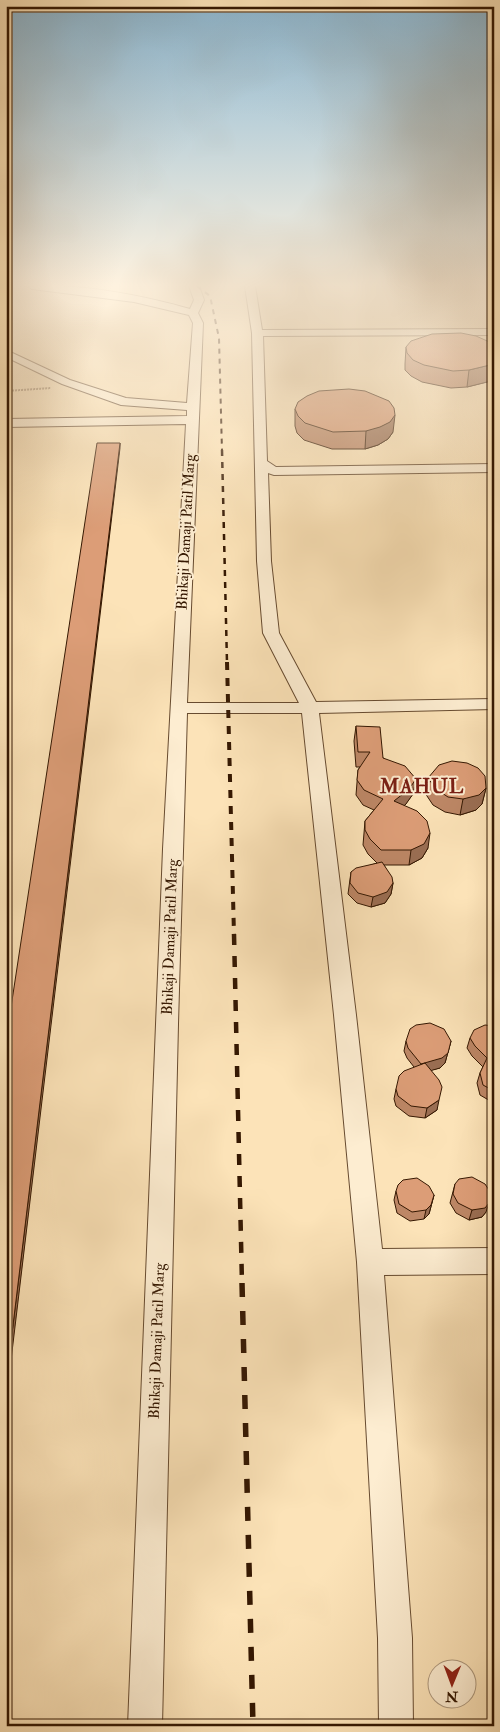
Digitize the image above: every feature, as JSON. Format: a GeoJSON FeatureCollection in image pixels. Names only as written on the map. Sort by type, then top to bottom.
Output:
{"type":"FeatureCollection","features":[{"type":"Feature","properties":{"kind":"street"},"geometry":{"type":"LineString","coordinates":[[37,367],[79,386],[125,402],[192,413]]}},
{"type":"Feature","properties":{"kind":"street","name":"Bhikaji Damaji Patil Marg"},"geometry":{"type":"LineString","coordinates":[[145,1726],[178,708],[195,367]]}},
{"type":"Feature","properties":{"kind":"street"},"geometry":{"type":"LineString","coordinates":[[258,367],[264,561],[271,633],[310,708],[370,1262],[395,1638],[396,1726]]}},
{"type":"Feature","properties":{"kind":"street"},"geometry":{"type":"LineString","coordinates":[[6,423],[192,413]]}},
{"type":"Feature","properties":{"kind":"street"},"geometry":{"type":"LineString","coordinates":[[261,462],[266,468],[274,471],[494,468]]}},
{"type":"Feature","properties":{"kind":"street"},"geometry":{"type":"LineString","coordinates":[[178,708],[310,708],[494,704]]}},
{"type":"Feature","properties":{"kind":"street"},"geometry":{"type":"LineString","coordinates":[[370,1262],[494,1262]]}},
{"type":"Feature","properties":{"kind":"path"},"geometry":{"type":"LineString","coordinates":[[6,391],[79,386]]}},
{"type":"Feature","properties":{"kind":"building"},"geometry":{"type":"Polygon","coordinates":[[[433,367],[482,367],[469,370],[453,371],[433,367]]]}},
{"type":"Feature","properties":{"kind":"building"},"geometry":{"type":"Polygon","coordinates":[[[349,389],[365,391],[389,401],[394,408],[395,415],[390,422],[366,431],[333,432],[305,423],[298,416],[295,409],[298,402],[307,396],[319,391],[349,389]]]}},
{"type":"Feature","properties":{"kind":"building"},"geometry":{"type":"Polygon","coordinates":[[[97,443],[120,443],[6,1383],[6,1040],[97,443]]]}},
{"type":"Feature","properties":{"kind":"building"},"geometry":{"type":"Polygon","coordinates":[[[356,726],[380,727],[383,758],[405,766],[416,779],[409,789],[394,801],[417,811],[427,821],[430,833],[424,844],[411,850],[381,850],[370,839],[365,830],[365,821],[383,799],[364,790],[357,780],[358,770],[370,752],[358,752],[356,726]]]}},
{"type":"Feature","properties":{"kind":"building"},"geometry":{"type":"Polygon","coordinates":[[[452,761],[467,763],[478,768],[485,776],[486,788],[479,795],[463,799],[448,797],[436,789],[428,778],[439,765],[452,761]]]}},
{"type":"Feature","properties":{"kind":"building"},"geometry":{"type":"Polygon","coordinates":[[[382,862],[392,877],[393,883],[387,892],[373,897],[358,893],[350,883],[351,872],[356,868],[382,862]]]}},
{"type":"Feature","properties":{"kind":"building"},"geometry":{"type":"Polygon","coordinates":[[[430,1023],[444,1029],[451,1041],[448,1053],[442,1058],[421,1064],[408,1048],[406,1041],[410,1029],[416,1025],[430,1023]]]}},
{"type":"Feature","properties":{"kind":"building"},"geometry":{"type":"Polygon","coordinates":[[[485,1025],[494,1026],[494,1091],[483,1085],[480,1073],[487,1058],[470,1038],[474,1030],[485,1025]]]}},
{"type":"Feature","properties":{"kind":"building"},"geometry":{"type":"Polygon","coordinates":[[[425,1063],[439,1080],[442,1087],[439,1100],[427,1108],[411,1106],[398,1096],[396,1089],[399,1076],[404,1071],[425,1063]]]}},
{"type":"Feature","properties":{"kind":"building"},"geometry":{"type":"Polygon","coordinates":[[[472,1177],[485,1184],[491,1193],[489,1203],[485,1208],[472,1210],[458,1203],[453,1194],[455,1184],[459,1179],[472,1177]]]}},
{"type":"Feature","properties":{"kind":"building"},"geometry":{"type":"Polygon","coordinates":[[[417,1178],[429,1186],[434,1195],[431,1205],[426,1210],[412,1212],[399,1204],[396,1191],[398,1185],[403,1180],[417,1178]]]}},
{"type":"Feature","properties":{"kind":"railway"},"geometry":{"type":"LineString","coordinates":[[220,367],[222,451]]}},
{"type":"Feature","properties":{"kind":"railway"},"geometry":{"type":"LineString","coordinates":[[222,450],[227,663]]}},
{"type":"Feature","properties":{"kind":"railway"},"geometry":{"type":"LineString","coordinates":[[227,662],[234,935]]}},
{"type":"Feature","properties":{"kind":"railway"},"geometry":{"type":"LineString","coordinates":[[234,934],[242,1284]]}},
{"type":"Feature","properties":{"kind":"railway"},"geometry":{"type":"LineString","coordinates":[[242,1283],[253,1726]]}},
{"type":"Feature","properties":{"kind":"district","name":"MAHUL"},"geometry":{"type":"Point","coordinates":[422,786]}}]}
